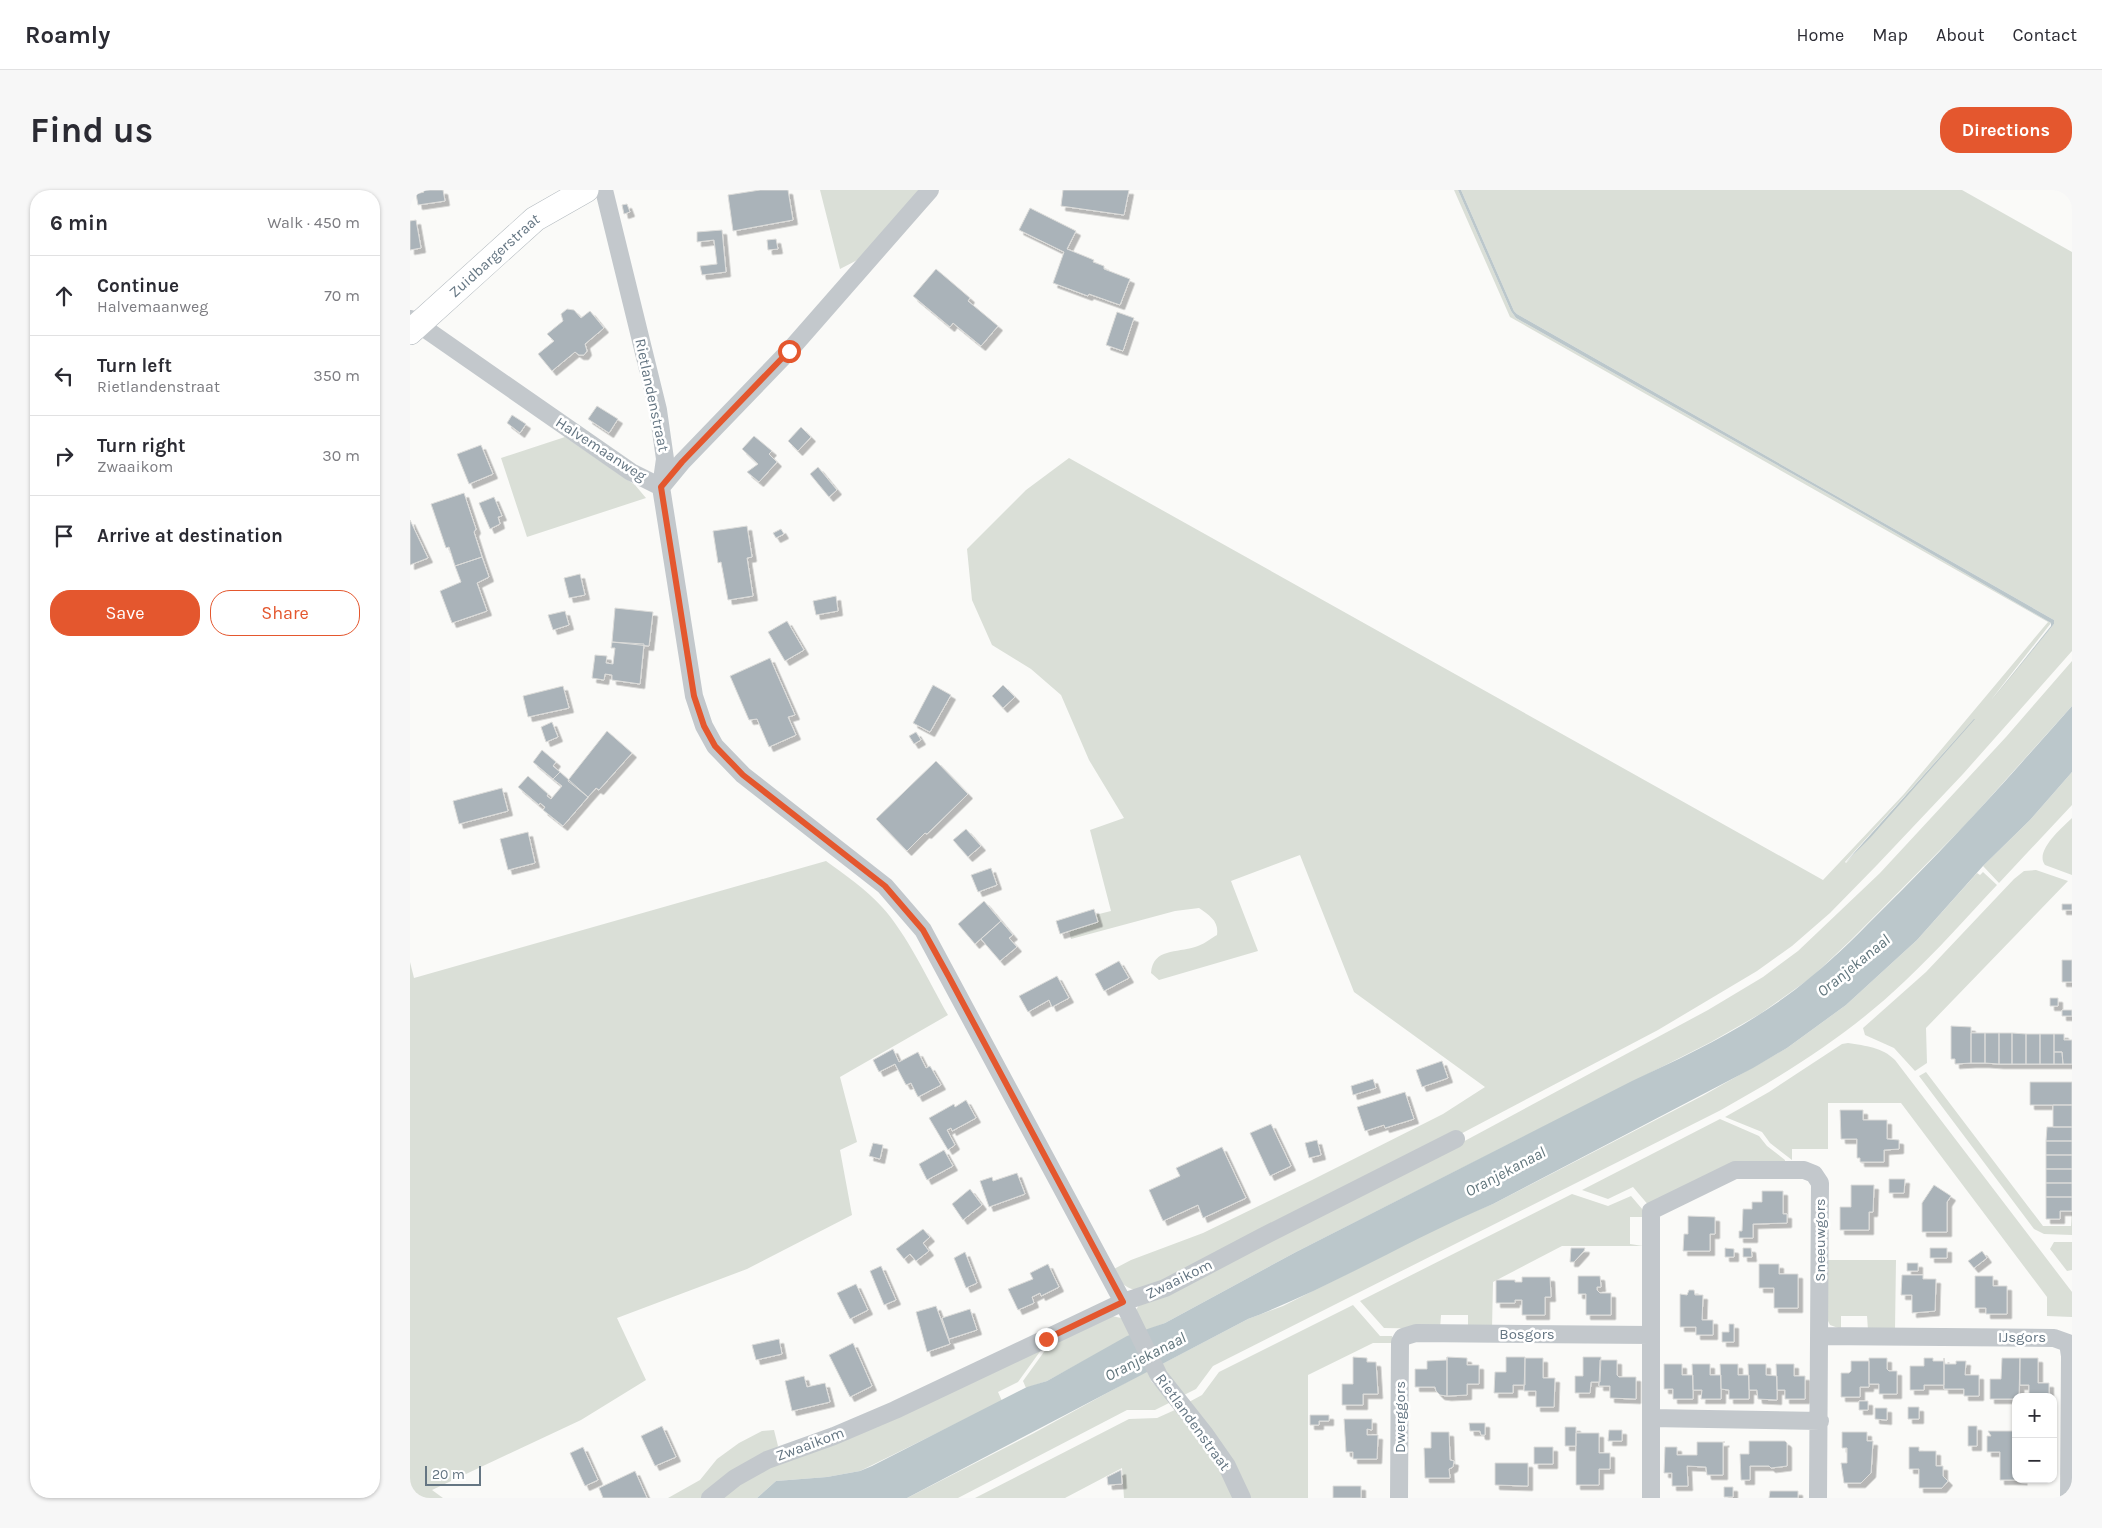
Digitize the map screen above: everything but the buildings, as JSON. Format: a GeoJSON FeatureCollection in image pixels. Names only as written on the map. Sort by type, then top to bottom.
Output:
{"type":"FeatureCollection","features":[{"type":"Feature","properties":{"kind":"street","name":"Zuidbargerstraat"},"geometry":{"type":"LineString","coordinates":[[413,325],[535,220],[586,190]]}},
{"type":"Feature","properties":{"kind":"street","name":"Rietlandenstraat"},"geometry":{"type":"LineString","coordinates":[[604,190],[658,410],[665,459],[661,487],[694,696],[704,726],[715,746],[743,775],[885,886],[923,930],[1123,1302],[1159,1376],[1227,1466],[1242,1498]]}},
{"type":"Feature","properties":{"kind":"street","name":"Halvemaanweg"},"geometry":{"type":"LineString","coordinates":[[413,325],[631,472],[661,487],[682,462],[789,351],[930,190]]}},
{"type":"Feature","properties":{"kind":"street","name":"Zwaaikom"},"geometry":{"type":"LineString","coordinates":[[710,1498],[734,1478],[767,1460],[834,1436],[895,1410],[1123,1302],[1166,1288],[1271,1232],[1456,1139]]}},
{"type":"Feature","properties":{"kind":"street","name":"Sneeuwgors"},"geometry":{"type":"LineString","coordinates":[[1651,1335],[1651,1212],[1736,1170],[1804,1170],[1814,1174],[1820,1183],[1820,1421],[1818,1498]]}},
{"type":"Feature","properties":{"kind":"street","name":"Bosgors"},"geometry":{"type":"LineString","coordinates":[[1403,1337],[1416,1333],[1651,1335]]}},
{"type":"Feature","properties":{"kind":"street"},"geometry":{"type":"LineString","coordinates":[[1651,1335],[1651,1498]]}},
{"type":"Feature","properties":{"kind":"street","name":"IJsgors"},"geometry":{"type":"LineString","coordinates":[[1820,1336],[2054,1338],[2068,1343],[2070,1356],[2069,1498]]}},
{"type":"Feature","properties":{"kind":"street","name":"Dwerggors"},"geometry":{"type":"LineString","coordinates":[[1399,1498],[1400,1342],[1403,1337]]}},
{"type":"Feature","properties":{"kind":"street"},"geometry":{"type":"LineString","coordinates":[[1651,1418],[1820,1421]]}},
{"type":"Feature","properties":{"kind":"shaded area"},"geometry":{"type":"Polygon","coordinates":[[[820,190],[925,190],[867,255],[840,269],[820,190]]]}},
{"type":"Feature","properties":{"kind":"shaded area"},"geometry":{"type":"Polygon","coordinates":[[[1454,190],[1458,190],[1511,311],[1516,318],[1837,499],[2051,623],[1991,700],[2054,624],[2054,620],[1517,314],[1461,190],[1962,190],[2072,252],[2072,651],[1963,774],[1830,913],[1792,946],[1757,971],[1658,1030],[1434,1148],[1197,1268],[1136,1290],[1132,1289],[1122,1283],[1112,1270],[1131,1260],[1203,1233],[1312,1180],[1443,1114],[1485,1087],[1354,992],[1300,855],[1231,881],[1258,951],[1159,980],[1151,973],[1156,959],[1161,955],[1198,946],[1217,935],[1215,922],[1199,908],[1175,911],[1071,939],[1067,922],[1111,911],[1090,830],[1124,818],[1089,760],[1061,695],[1031,669],[992,645],[972,600],[967,549],[1026,490],[1069,458],[1823,880],[1904,794],[2048,622],[1510,317],[1454,190]],[[1975,718],[1845,862],[1846,863],[1975,718]]]}},
{"type":"Feature","properties":{"kind":"shaded area"},"geometry":{"type":"Polygon","coordinates":[[[565,437],[635,485],[646,498],[527,537],[501,458],[565,437]]]}},
{"type":"Feature","properties":{"kind":"shaded area"},"geometry":{"type":"Polygon","coordinates":[[[2072,661],[2072,706],[1967,823],[1812,977],[1760,1014],[1711,1042],[1296,1252],[1165,1323],[1142,1332],[1136,1310],[1139,1305],[1459,1144],[1708,1010],[1763,977],[1798,951],[1880,873],[2006,737],[2072,661]]]}},
{"type":"Feature","properties":{"kind":"shaded area"},"geometry":{"type":"Polygon","coordinates":[[[2072,772],[2072,805],[1999,883],[1983,866],[2030,820],[2072,772]]]}},
{"type":"Feature","properties":{"kind":"shaded area"},"geometry":{"type":"Polygon","coordinates":[[[2072,818],[2072,875],[2045,865],[2043,853],[2046,846],[2072,818]]]}},
{"type":"Feature","properties":{"kind":"shaded area"},"geometry":{"type":"Polygon","coordinates":[[[826,861],[869,894],[891,918],[909,944],[948,1015],[840,1077],[857,1142],[840,1150],[852,1215],[747,1269],[617,1318],[646,1380],[581,1420],[432,1490],[443,1498],[410,1498],[410,962],[414,978],[826,861]]]}},
{"type":"Feature","properties":{"kind":"shaded area"},"geometry":{"type":"Polygon","coordinates":[[[2036,870],[2068,881],[1926,1028],[1927,1063],[1915,1071],[1894,1048],[1865,1035],[1863,1028],[1926,972],[2014,879],[2024,871],[2036,870]]]}},
{"type":"Feature","properties":{"kind":"shaded area"},"geometry":{"type":"Polygon","coordinates":[[[1983,872],[1997,885],[1917,970],[1863,1018],[1817,1052],[1770,1082],[1721,1110],[1213,1366],[1196,1389],[1184,1395],[1160,1365],[1248,1319],[1283,1306],[1458,1218],[1493,1204],[1704,1095],[1787,1048],[1846,1005],[1917,940],[1977,873],[1980,875],[1983,872]]]}},
{"type":"Feature","properties":{"kind":"shaded area"},"geometry":{"type":"Polygon","coordinates":[[[1842,1044],[1867,1046],[1885,1052],[1895,1060],[2072,1292],[2072,1317],[2047,1316],[2047,1297],[1901,1103],[1828,1103],[1828,1149],[1792,1149],[1792,1160],[1770,1143],[1762,1132],[1725,1117],[1769,1092],[1842,1044]]]}},
{"type":"Feature","properties":{"kind":"shaded area"},"geometry":{"type":"Polygon","coordinates":[[[1926,1072],[2043,1226],[2071,1226],[2072,1211],[2072,1235],[2044,1234],[2034,1229],[1919,1076],[1926,1072]]]}},
{"type":"Feature","properties":{"kind":"shaded area"},"geometry":{"type":"Polygon","coordinates":[[[1720,1119],[1759,1136],[1785,1162],[1650,1207],[1633,1187],[1608,1199],[1582,1190],[1720,1119]]]}},
{"type":"Feature","properties":{"kind":"shaded area"},"geometry":{"type":"Polygon","coordinates":[[[1572,1194],[1608,1206],[1631,1196],[1643,1210],[1643,1217],[1630,1217],[1630,1244],[1643,1246],[1562,1246],[1493,1282],[1492,1329],[1468,1329],[1468,1315],[1441,1315],[1440,1329],[1384,1328],[1360,1301],[1572,1194]]]}},
{"type":"Feature","properties":{"kind":"shaded area"},"geometry":{"type":"Polygon","coordinates":[[[2054,1242],[2072,1242],[2072,1270],[2067,1271],[2050,1249],[2054,1242]]]}},
{"type":"Feature","properties":{"kind":"shaded area"},"geometry":{"type":"Polygon","coordinates":[[[1826,1260],[1896,1260],[1895,1330],[1868,1330],[1867,1316],[1841,1316],[1841,1329],[1830,1325],[1826,1317],[1826,1260]]]}},
{"type":"Feature","properties":{"kind":"shaded area"},"geometry":{"type":"Polygon","coordinates":[[[1353,1305],[1380,1336],[1392,1336],[1392,1343],[1373,1343],[1308,1375],[1308,1498],[1250,1498],[1189,1402],[1202,1395],[1219,1372],[1353,1305]]]}},
{"type":"Feature","properties":{"kind":"shaded area"},"geometry":{"type":"Polygon","coordinates":[[[1112,1316],[1121,1318],[1133,1334],[1047,1381],[1026,1388],[1023,1381],[1046,1349],[1051,1347],[1052,1342],[1112,1316]]]}},
{"type":"Feature","properties":{"kind":"shaded area"},"geometry":{"type":"Polygon","coordinates":[[[1044,1346],[1018,1382],[998,1392],[1002,1401],[860,1471],[827,1477],[776,1481],[757,1498],[714,1498],[737,1479],[1044,1346]]]}},
{"type":"Feature","properties":{"kind":"shaded area"},"geometry":{"type":"Polygon","coordinates":[[[1149,1370],[1151,1381],[1171,1402],[1155,1410],[1127,1410],[958,1498],[907,1498],[1034,1433],[1149,1370]]]}},
{"type":"Feature","properties":{"kind":"shaded area"},"geometry":{"type":"Polygon","coordinates":[[[1177,1409],[1208,1447],[1235,1498],[1124,1498],[1122,1468],[1065,1498],[975,1498],[1129,1419],[1157,1418],[1177,1409]]]}},
{"type":"Feature","properties":{"kind":"shaded area"},"geometry":{"type":"Polygon","coordinates":[[[774,1430],[778,1446],[775,1451],[720,1483],[701,1498],[668,1498],[700,1480],[717,1459],[739,1443],[762,1431],[774,1430]]]}},
{"type":"Feature","properties":{"kind":"water"},"geometry":{"type":"Polygon","coordinates":[[[1458,190],[1461,190],[1517,314],[2054,620],[2054,624],[1992,700],[2051,626],[2051,623],[1837,499],[1516,318],[1511,311],[1458,190]]]}},
{"type":"Feature","properties":{"kind":"water","name":"Oranjekanaal"},"geometry":{"type":"Polygon","coordinates":[[[2072,706],[2072,772],[2030,820],[1983,866],[1917,940],[1846,1005],[1787,1048],[1753,1068],[1493,1204],[1432,1232],[1341,1278],[1248,1319],[907,1498],[757,1498],[776,1481],[827,1477],[860,1471],[872,1466],[1027,1387],[1047,1381],[1127,1336],[1165,1323],[1296,1252],[1632,1081],[1703,1047],[1748,1021],[1792,992],[1850,942],[1958,833],[2072,706]]]}},
{"type":"Feature","properties":{"kind":"water"},"geometry":{"type":"Polygon","coordinates":[[[1974,719],[1871,837],[1845,863],[1974,719]]]}},
{"type":"Feature","properties":{"kind":"route"},"geometry":{"type":"LineString","coordinates":[[789,351],[682,462],[661,487],[694,696],[704,726],[715,746],[743,775],[773,800],[885,886],[923,930],[949,977],[1123,1302],[1046,1339]]}}]}
